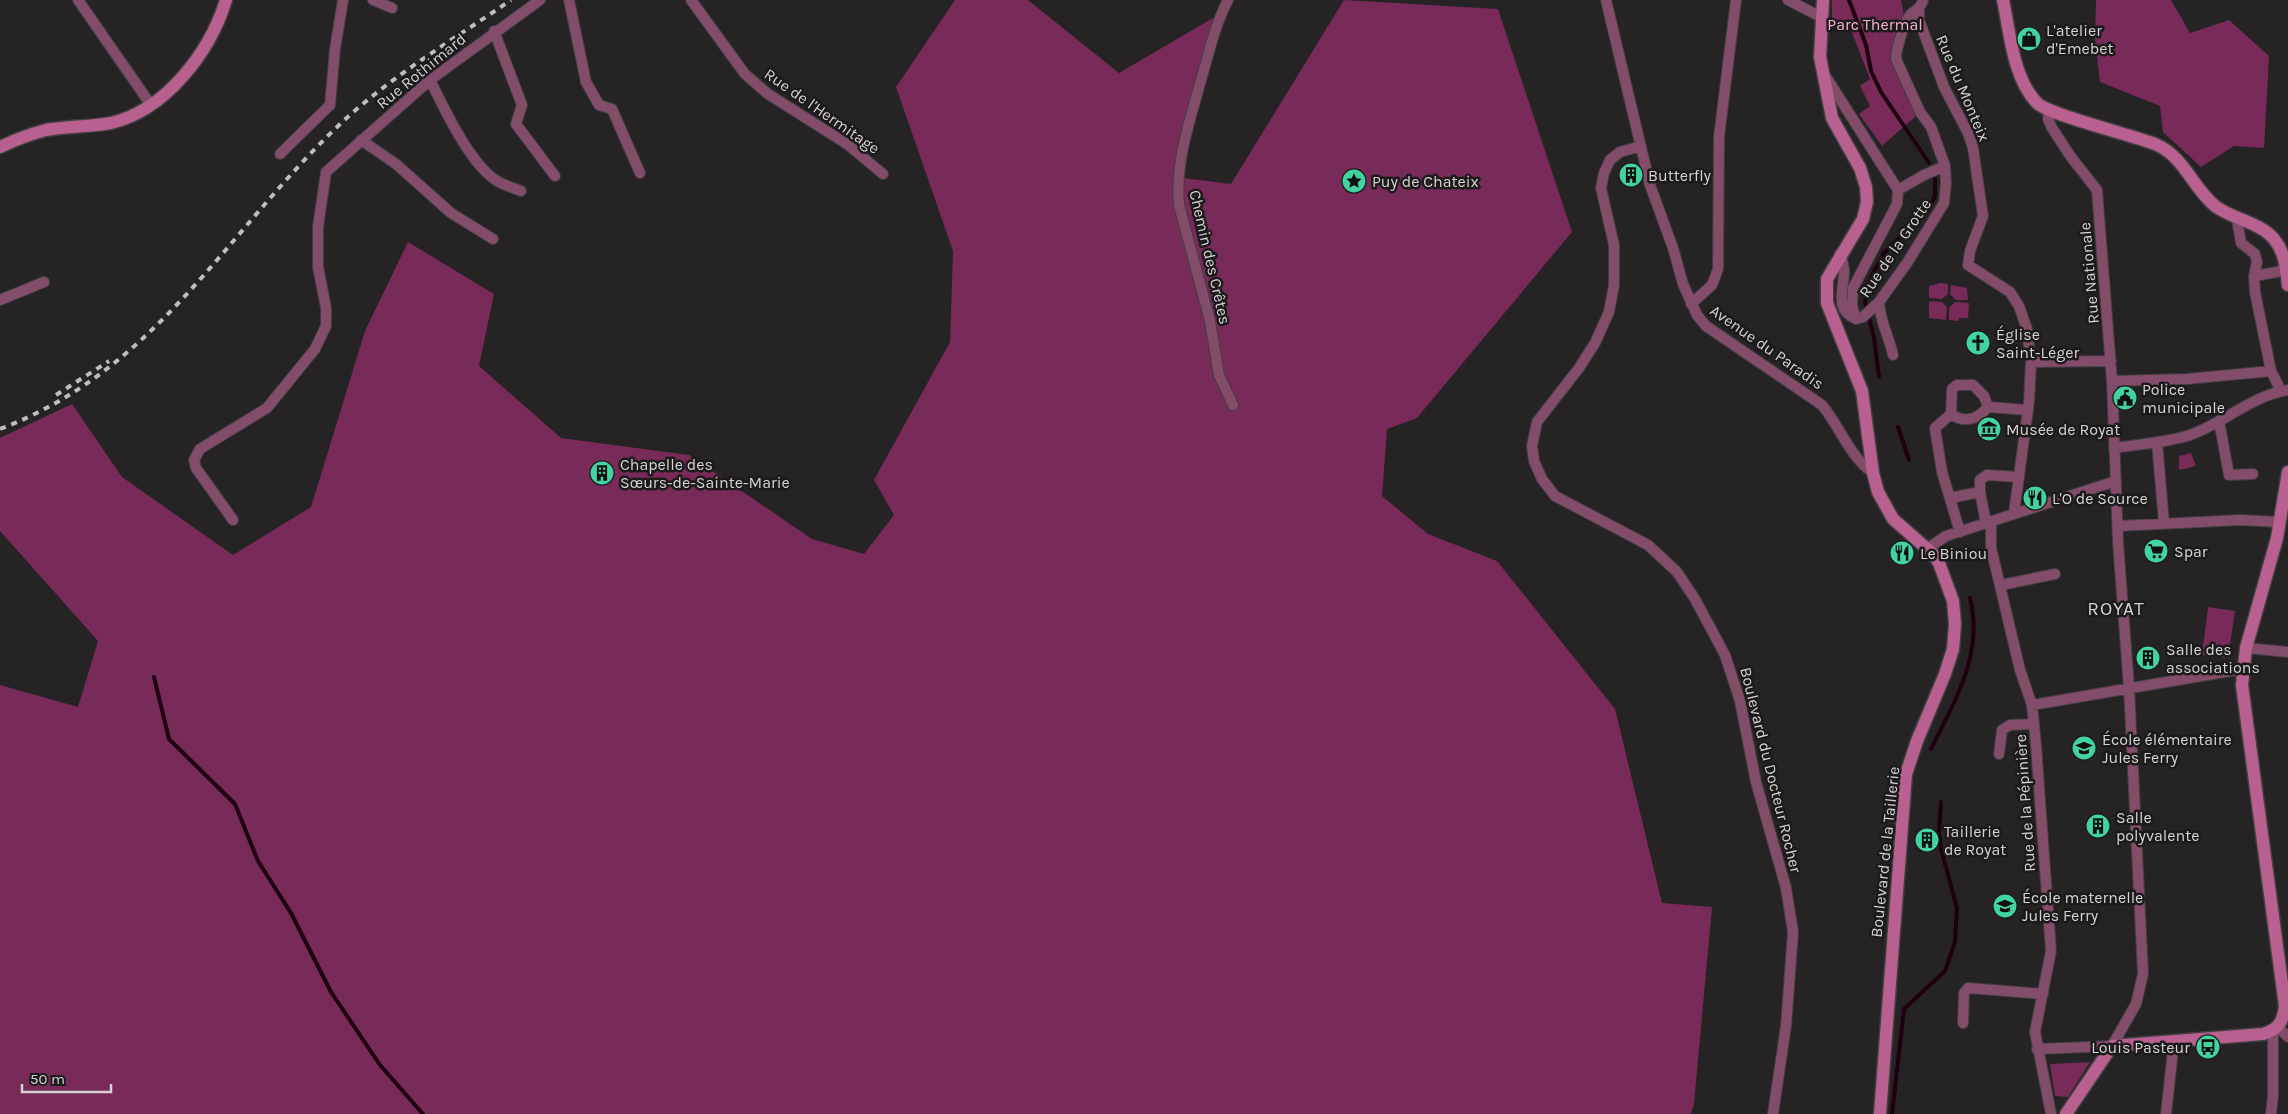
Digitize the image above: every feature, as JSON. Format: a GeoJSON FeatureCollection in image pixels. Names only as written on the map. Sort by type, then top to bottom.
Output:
{"type":"FeatureCollection","features":[{"type":"Feature","properties":{"kind":"main road"},"geometry":{"type":"LineString","coordinates":[[0,147],[46,130],[111,122],[131,116],[151,105],[172,86],[200,53],[213,33],[226,0]]}},
{"type":"Feature","properties":{"kind":"main road","name":"Boulevard de la Taillerie"},"geometry":{"type":"LineString","coordinates":[[1823,0],[1820,57],[1832,118],[1860,168],[1866,187],[1867,202],[1863,219],[1840,254],[1827,279],[1827,303],[1862,391],[1873,473],[1878,492],[1893,519],[1927,549],[1939,563],[1953,601],[1955,624],[1953,649],[1946,674],[1917,741],[1906,774],[1880,1114]]}},
{"type":"Feature","properties":{"kind":"main road"},"geometry":{"type":"LineString","coordinates":[[2003,0],[2023,79],[2037,103],[2048,110],[2122,132],[2166,150],[2183,165],[2208,200],[2237,219],[2272,236],[2280,246],[2287,267],[2288,285]]}},
{"type":"Feature","properties":{"kind":"main road"},"geometry":{"type":"LineString","coordinates":[[2066,1114],[2112,1046],[2251,1036],[2276,1029],[2283,1020],[2284,1006],[2243,706],[2242,669],[2280,522],[2288,472]]}},
{"type":"Feature","properties":{"kind":"street"},"geometry":{"type":"LineString","coordinates":[[78,0],[151,105]]}},
{"type":"Feature","properties":{"kind":"street"},"geometry":{"type":"LineString","coordinates":[[280,154],[330,105],[335,49],[343,0]]}},
{"type":"Feature","properties":{"kind":"street"},"geometry":{"type":"LineString","coordinates":[[373,0],[392,8]]}},
{"type":"Feature","properties":{"kind":"street","name":"Rue Rothimard"},"geometry":{"type":"LineString","coordinates":[[233,520],[196,468],[194,460],[200,449],[267,408],[315,349],[326,326],[326,308],[318,267],[318,228],[326,172],[430,80],[494,31],[540,0]]}},
{"type":"Feature","properties":{"kind":"street"},"geometry":{"type":"LineString","coordinates":[[569,0],[586,82],[599,105],[612,109],[640,173]]}},
{"type":"Feature","properties":{"kind":"street","name":"Rue de l'Hermitage"},"geometry":{"type":"LineString","coordinates":[[691,0],[750,78],[768,94],[848,144],[883,174]]}},
{"type":"Feature","properties":{"kind":"street","name":"Chemin des Crêtes"},"geometry":{"type":"LineString","coordinates":[[1228,0],[1217,23],[1187,133],[1179,170],[1178,188],[1180,205],[1210,321],[1219,374],[1233,405]]}},
{"type":"Feature","properties":{"kind":"street","name":"Avenue du Paradis"},"geometry":{"type":"LineString","coordinates":[[1606,0],[1650,185],[1691,304],[1706,326],[1822,405],[1835,421],[1860,464],[1873,473]]}},
{"type":"Feature","properties":{"kind":"street"},"geometry":{"type":"LineString","coordinates":[[1691,304],[1712,285],[1718,268],[1719,137],[1736,0]]}},
{"type":"Feature","properties":{"kind":"street"},"geometry":{"type":"LineString","coordinates":[[1788,0],[1821,17]]}},
{"type":"Feature","properties":{"kind":"street","name":"Rue de la Grotte"},"geometry":{"type":"LineString","coordinates":[[1822,70],[1898,190],[1897,204],[1853,288],[1852,306],[1860,318],[1876,306],[1907,263],[1944,203],[1946,183],[1931,127],[1920,112],[1896,59],[1896,52],[1910,15],[1921,5]]}},
{"type":"Feature","properties":{"kind":"street","name":"Rue du Monteix"},"geometry":{"type":"LineString","coordinates":[[1921,5],[1919,20],[1944,87],[1968,133],[1978,179],[1983,216],[1970,251],[1968,265],[2010,292],[2018,304],[2027,329],[2031,362]]}},
{"type":"Feature","properties":{"kind":"street"},"geometry":{"type":"LineString","coordinates":[[494,31],[522,105],[516,124],[555,176]]}},
{"type":"Feature","properties":{"kind":"street"},"geometry":{"type":"LineString","coordinates":[[430,80],[448,117],[466,146],[498,182],[521,191]]}},
{"type":"Feature","properties":{"kind":"street","name":"Rue Nationale"},"geometry":{"type":"LineString","coordinates":[[2048,110],[2048,119],[2052,128],[2071,157],[2097,190],[2111,361],[2118,542],[2128,688],[2143,974],[2136,1004],[2112,1046]]}},
{"type":"Feature","properties":{"kind":"street"},"geometry":{"type":"LineString","coordinates":[[361,140],[396,164],[451,213],[493,239]]}},
{"type":"Feature","properties":{"kind":"street","name":"Boulevard du Docteur Rocher"},"geometry":{"type":"LineString","coordinates":[[1641,146],[1620,152],[1610,160],[1604,173],[1601,188],[1614,245],[1614,285],[1609,312],[1595,343],[1584,360],[1537,422],[1532,446],[1534,461],[1542,479],[1555,496],[1648,545],[1677,572],[1695,599],[1725,655],[1740,701],[1756,782],[1786,888],[1793,932],[1786,1026],[1772,1114]]}},
{"type":"Feature","properties":{"kind":"street","name":"Rue de la Grotte"},"geometry":{"type":"LineString","coordinates":[[1898,190],[1924,175],[1941,168]]}},
{"type":"Feature","properties":{"kind":"street"},"geometry":{"type":"LineString","coordinates":[[2114,448],[2158,442],[2190,435],[2219,421],[2249,403],[2284,390],[2271,371],[2255,292],[2254,276],[2257,262],[2255,254],[2241,243],[2237,219]]}},
{"type":"Feature","properties":{"kind":"street"},"geometry":{"type":"LineString","coordinates":[[1840,254],[1845,272],[1842,305],[1849,316],[1860,318]]}},
{"type":"Feature","properties":{"kind":"street"},"geometry":{"type":"LineString","coordinates":[[2254,276],[2277,272],[2287,267]]}},
{"type":"Feature","properties":{"kind":"street"},"geometry":{"type":"LineString","coordinates":[[0,300],[44,282]]}},
{"type":"Feature","properties":{"kind":"street"},"geometry":{"type":"LineString","coordinates":[[1876,306],[1880,321],[1889,337],[1893,355]]}},
{"type":"Feature","properties":{"kind":"street"},"geometry":{"type":"LineString","coordinates":[[2014,513],[2031,362],[2111,361]]}},
{"type":"Feature","properties":{"kind":"street"},"geometry":{"type":"LineString","coordinates":[[2112,381],[2188,379],[2271,371]]}},
{"type":"Feature","properties":{"kind":"street"},"geometry":{"type":"LineString","coordinates":[[1952,414],[1952,389],[1957,385],[1973,385],[1984,396],[1988,407]]}},
{"type":"Feature","properties":{"kind":"street"},"geometry":{"type":"LineString","coordinates":[[1988,407],[2027,410]]}},
{"type":"Feature","properties":{"kind":"street"},"geometry":{"type":"LineString","coordinates":[[1952,414],[1958,419],[1973,419],[1980,417],[1988,407]]}},
{"type":"Feature","properties":{"kind":"street"},"geometry":{"type":"LineString","coordinates":[[1952,414],[1935,428],[1942,472],[1960,532]]}},
{"type":"Feature","properties":{"kind":"street"},"geometry":{"type":"LineString","coordinates":[[2219,421],[2229,475],[2253,474]]}},
{"type":"Feature","properties":{"kind":"street"},"geometry":{"type":"LineString","coordinates":[[2158,442],[2164,523]]}},
{"type":"Feature","properties":{"kind":"street"},"geometry":{"type":"LineString","coordinates":[[1950,498],[1980,492],[1980,480],[1986,475],[2019,476]]}},
{"type":"Feature","properties":{"kind":"street"},"geometry":{"type":"LineString","coordinates":[[1927,549],[1946,536],[2116,481]]}},
{"type":"Feature","properties":{"kind":"street","name":"Rue de la Pépinière"},"geometry":{"type":"LineString","coordinates":[[1980,492],[1989,522],[1992,548],[2020,670],[2032,705],[2051,951],[2035,1032],[2051,1114]]}},
{"type":"Feature","properties":{"kind":"street"},"geometry":{"type":"LineString","coordinates":[[2118,526],[2240,520],[2280,522]]}},
{"type":"Feature","properties":{"kind":"street"},"geometry":{"type":"LineString","coordinates":[[2001,584],[2055,574]]}},
{"type":"Feature","properties":{"kind":"street"},"geometry":{"type":"LineString","coordinates":[[2246,648],[2288,652]]}},
{"type":"Feature","properties":{"kind":"street"},"geometry":{"type":"LineString","coordinates":[[2032,705],[2242,669]]}},
{"type":"Feature","properties":{"kind":"street"},"geometry":{"type":"LineString","coordinates":[[1999,754],[2002,730],[2010,725],[2034,724]]}},
{"type":"Feature","properties":{"kind":"street"},"geometry":{"type":"LineString","coordinates":[[1962,1022],[1964,994],[1968,988],[2043,994]]}},
{"type":"Feature","properties":{"kind":"street"},"geometry":{"type":"LineString","coordinates":[[2276,1029],[2288,1037]]}},
{"type":"Feature","properties":{"kind":"street"},"geometry":{"type":"LineString","coordinates":[[2271,1114],[2276,1029]]}},
{"type":"Feature","properties":{"kind":"street"},"geometry":{"type":"LineString","coordinates":[[2166,1114],[2174,1041]]}},
{"type":"Feature","properties":{"kind":"street"},"geometry":{"type":"LineString","coordinates":[[2037,1049],[2112,1046]]}},
{"type":"Feature","properties":{"kind":"green space"},"geometry":{"type":"Polygon","coordinates":[[[955,0],[1028,0],[1119,73],[1213,18],[1175,177],[1231,184],[1344,0],[1498,9],[1572,232],[1417,418],[1387,429],[1382,496],[1428,534],[1497,561],[1615,709],[1662,903],[1712,907],[1694,1104],[1691,1114],[0,1114],[0,685],[78,707],[98,641],[0,531],[0,438],[72,404],[122,477],[233,555],[311,507],[365,331],[408,242],[494,294],[479,366],[561,438],[689,455],[812,539],[864,554],[894,515],[874,480],[950,342],[953,251],[896,87],[955,0]]]}},
{"type":"Feature","properties":{"kind":"green space","name":"Parc Thermal"},"geometry":{"type":"Polygon","coordinates":[[[1832,0],[1901,0],[1904,15],[1891,58],[1916,116],[1882,146],[1859,114],[1870,106],[1860,86],[1870,79],[1848,22],[1832,22],[1832,0]]]}},
{"type":"Feature","properties":{"kind":"green space"},"geometry":{"type":"Polygon","coordinates":[[[2096,0],[2171,0],[2190,33],[2229,20],[2269,56],[2264,148],[2234,146],[2201,167],[2163,132],[2160,106],[2100,82],[2095,39],[2096,0]]]}},
{"type":"Feature","properties":{"kind":"green space"},"geometry":{"type":"Polygon","coordinates":[[[1940,283],[1948,284],[1948,294],[1942,299],[1929,298],[1929,286],[1940,283]]]}},
{"type":"Feature","properties":{"kind":"green space"},"geometry":{"type":"Polygon","coordinates":[[[1951,285],[1967,288],[1968,300],[1956,300],[1950,294],[1951,285]]]}},
{"type":"Feature","properties":{"kind":"green space"},"geometry":{"type":"Polygon","coordinates":[[[1929,301],[1942,302],[1947,307],[1946,320],[1929,318],[1929,301]]]}},
{"type":"Feature","properties":{"kind":"green space"},"geometry":{"type":"Polygon","coordinates":[[[1955,302],[1969,303],[1968,318],[1959,318],[1958,321],[1949,320],[1949,308],[1955,302]]]}},
{"type":"Feature","properties":{"kind":"green space"},"geometry":{"type":"Polygon","coordinates":[[[2191,453],[2196,466],[2179,470],[2179,456],[2191,453]]]}},
{"type":"Feature","properties":{"kind":"green space"},"geometry":{"type":"Polygon","coordinates":[[[2208,607],[2235,611],[2228,658],[2202,655],[2208,607]]]}},
{"type":"Feature","properties":{"kind":"green space"},"geometry":{"type":"Polygon","coordinates":[[[2090,1062],[2068,1097],[2055,1096],[2050,1064],[2090,1062]]]}},
{"type":"Feature","properties":{"kind":"waterway"},"geometry":{"type":"LineString","coordinates":[[1849,0],[1866,45],[1871,71],[1881,92],[1929,163]]}},
{"type":"Feature","properties":{"kind":"waterway"},"geometry":{"type":"LineString","coordinates":[[1879,377],[1874,338],[1865,302],[1869,281],[1884,253],[1928,210],[1935,196],[1935,179]]}},
{"type":"Feature","properties":{"kind":"waterway"},"geometry":{"type":"LineString","coordinates":[[1898,427],[1909,460]]}},
{"type":"Feature","properties":{"kind":"waterway"},"geometry":{"type":"LineString","coordinates":[[1931,749],[1958,694],[1970,657],[1973,638],[1970,598]]}},
{"type":"Feature","properties":{"kind":"waterway"},"geometry":{"type":"LineString","coordinates":[[154,677],[169,739],[235,804],[258,861],[291,913],[331,992],[380,1065],[423,1114]]}},
{"type":"Feature","properties":{"kind":"waterway"},"geometry":{"type":"LineString","coordinates":[[1892,1114],[1904,1009],[1945,971],[1955,942],[1957,908],[1941,849],[1939,832],[1941,802]]}},
{"type":"Feature","properties":{"kind":"railway"},"geometry":{"type":"LineString","coordinates":[[0,429],[55,404],[103,372],[145,336],[185,296],[296,169],[337,127],[400,75],[511,0]]}},
{"type":"Feature","properties":{"kind":"railway"},"geometry":{"type":"LineString","coordinates":[[56,395],[109,361]]}},
{"type":"Feature","properties":{"kind":"place","name":"L'atelier d'Emebet"},"geometry":{"type":"Point","coordinates":[2029,39]}},
{"type":"Feature","properties":{"kind":"place","name":"Butterfly"},"geometry":{"type":"Point","coordinates":[1631,175]}},
{"type":"Feature","properties":{"kind":"place","name":"Puy de Chateix"},"geometry":{"type":"Point","coordinates":[1354,181]}},
{"type":"Feature","properties":{"kind":"place","name":"Église Saint-Léger"},"geometry":{"type":"Point","coordinates":[1978,343]}},
{"type":"Feature","properties":{"kind":"place","name":"Police municipale"},"geometry":{"type":"Point","coordinates":[2125,398]}},
{"type":"Feature","properties":{"kind":"place","name":"Musée de Royat"},"geometry":{"type":"Point","coordinates":[1989,429]}},
{"type":"Feature","properties":{"kind":"place","name":"Chapelle des Sœurs-de-Sainte-Marie"},"geometry":{"type":"Point","coordinates":[602,473]}},
{"type":"Feature","properties":{"kind":"place","name":"L'O de Source"},"geometry":{"type":"Point","coordinates":[2035,498]}},
{"type":"Feature","properties":{"kind":"place","name":"Spar"},"geometry":{"type":"Point","coordinates":[2156,551]}},
{"type":"Feature","properties":{"kind":"place","name":"Le Biniou"},"geometry":{"type":"Point","coordinates":[1902,553]}},
{"type":"Feature","properties":{"kind":"place","name":"Salle des associations"},"geometry":{"type":"Point","coordinates":[2148,658]}},
{"type":"Feature","properties":{"kind":"place","name":"École élémentaire Jules Ferry"},"geometry":{"type":"Point","coordinates":[2084,748]}},
{"type":"Feature","properties":{"kind":"place","name":"Salle polyvalente"},"geometry":{"type":"Point","coordinates":[2098,826]}},
{"type":"Feature","properties":{"kind":"place","name":"Taillerie de Royat"},"geometry":{"type":"Point","coordinates":[1927,840]}},
{"type":"Feature","properties":{"kind":"place","name":"École maternelle Jules Ferry"},"geometry":{"type":"Point","coordinates":[2005,906]}},
{"type":"Feature","properties":{"kind":"place","name":"Louis Pasteur"},"geometry":{"type":"Point","coordinates":[2208,1047]}},
{"type":"Feature","properties":{"kind":"district","name":"ROYAT"},"geometry":{"type":"Point","coordinates":[2116,609]}}]}
